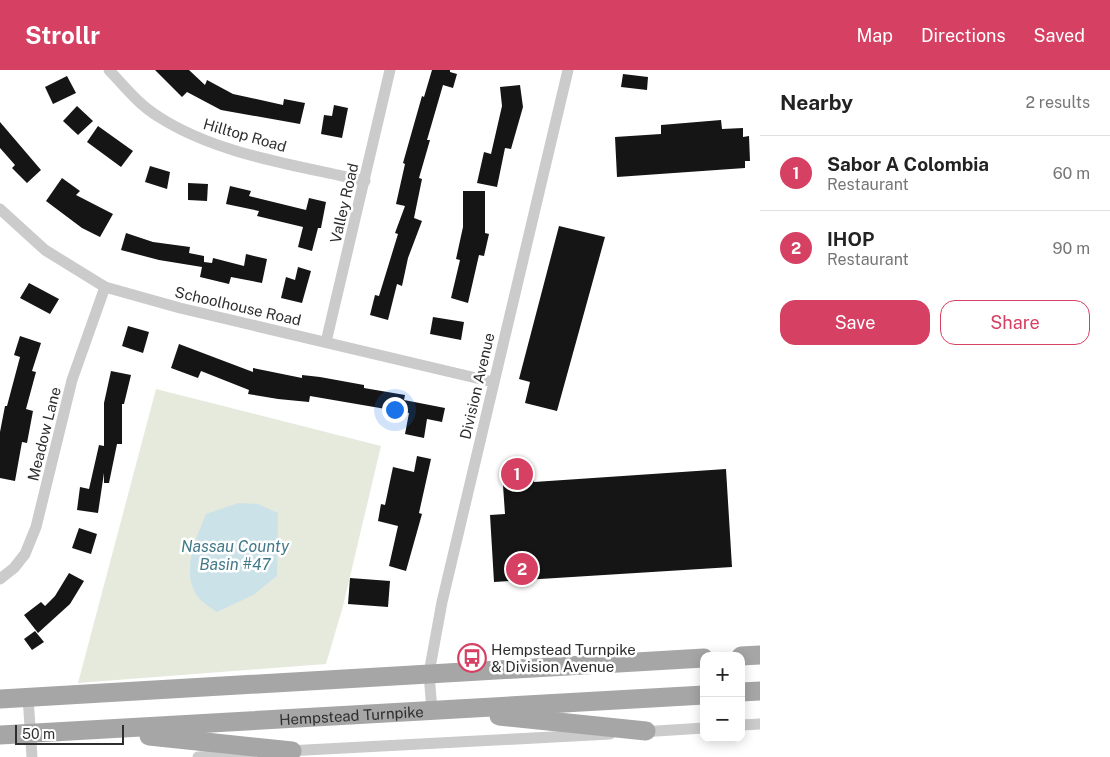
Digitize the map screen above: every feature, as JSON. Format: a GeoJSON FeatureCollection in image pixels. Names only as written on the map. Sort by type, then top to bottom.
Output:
{"type":"FeatureCollection","features":[{"type":"Feature","properties":{"kind":"main road"},"geometry":{"type":"LineString","coordinates":[[745,656],[760,655]]}},
{"type":"Feature","properties":{"kind":"main road"},"geometry":{"type":"LineString","coordinates":[[0,698],[700,658]]}},
{"type":"Feature","properties":{"kind":"main road"},"geometry":{"type":"LineString","coordinates":[[745,692],[760,691]]}},
{"type":"Feature","properties":{"kind":"main road","name":"Hempstead Turnpike"},"geometry":{"type":"LineString","coordinates":[[0,735],[700,695]]}},
{"type":"Feature","properties":{"kind":"main road"},"geometry":{"type":"LineString","coordinates":[[438,710],[646,731]]}},
{"type":"Feature","properties":{"kind":"main road"},"geometry":{"type":"LineString","coordinates":[[96,730],[292,751]]}},
{"type":"Feature","properties":{"kind":"street","name":"Hilltop Road"},"geometry":{"type":"LineString","coordinates":[[109,70],[140,103],[158,117],[187,133],[225,148],[365,181]]}},
{"type":"Feature","properties":{"kind":"street","name":"Valley Road"},"geometry":{"type":"LineString","coordinates":[[326,342],[390,70]]}},
{"type":"Feature","properties":{"kind":"street","name":"Division Avenue"},"geometry":{"type":"LineString","coordinates":[[438,710],[429,673],[442,602],[492,382],[568,70]]}},
{"type":"Feature","properties":{"kind":"street","name":"Schoolhouse Road"},"geometry":{"type":"LineString","coordinates":[[0,208],[45,250],[105,287],[180,308],[492,382]]}},
{"type":"Feature","properties":{"kind":"street","name":"Meadow Lane"},"geometry":{"type":"LineString","coordinates":[[0,579],[14,568],[25,554],[36,527],[72,380],[105,287]]}},
{"type":"Feature","properties":{"kind":"street"},"geometry":{"type":"LineString","coordinates":[[28,697],[32,757]]}},
{"type":"Feature","properties":{"kind":"street"},"geometry":{"type":"LineString","coordinates":[[745,726],[760,724]]}},
{"type":"Feature","properties":{"kind":"street"},"geometry":{"type":"LineString","coordinates":[[198,757],[700,728]]}},
{"type":"Feature","properties":{"kind":"shaded area"},"geometry":{"type":"Polygon","coordinates":[[[156,389],[381,446],[343,606],[326,664],[78,683],[156,389]]]}},
{"type":"Feature","properties":{"kind":"water","name":"Nassau County Basin #47"},"geometry":{"type":"Polygon","coordinates":[[[238,503],[258,504],[278,513],[277,576],[253,595],[217,612],[198,597],[193,588],[190,567],[194,544],[206,514],[238,503]]]}},
{"type":"Feature","properties":{"kind":"building"},"geometry":{"type":"Polygon","coordinates":[[[155,70],[189,70],[205,85],[207,80],[233,94],[283,105],[284,99],[305,103],[300,124],[221,110],[187,92],[182,97],[155,70]]]}},
{"type":"Feature","properties":{"kind":"building"},"geometry":{"type":"Polygon","coordinates":[[[432,70],[450,70],[450,72],[457,74],[453,88],[443,85],[427,140],[430,140],[419,178],[422,179],[414,218],[422,221],[408,258],[402,286],[397,284],[388,320],[370,315],[375,295],[379,296],[398,234],[395,233],[405,206],[396,204],[405,164],[403,163],[422,96],[424,97],[432,70]]]}},
{"type":"Feature","properties":{"kind":"building"},"geometry":{"type":"Polygon","coordinates":[[[623,74],[648,77],[647,90],[621,87],[623,74]]]}},
{"type":"Feature","properties":{"kind":"building"},"geometry":{"type":"Polygon","coordinates":[[[67,76],[76,93],[53,104],[45,87],[67,76]]]}},
{"type":"Feature","properties":{"kind":"building"},"geometry":{"type":"Polygon","coordinates":[[[520,85],[523,107],[511,149],[505,148],[497,187],[477,183],[484,152],[491,154],[502,106],[500,87],[520,85]]]}},
{"type":"Feature","properties":{"kind":"building"},"geometry":{"type":"Polygon","coordinates":[[[334,105],[348,108],[342,138],[321,134],[324,115],[332,116],[334,105]]]}},
{"type":"Feature","properties":{"kind":"building"},"geometry":{"type":"Polygon","coordinates":[[[77,106],[93,121],[78,135],[63,121],[77,106]]]}},
{"type":"Feature","properties":{"kind":"building"},"geometry":{"type":"Polygon","coordinates":[[[721,120],[722,129],[743,128],[743,137],[749,136],[750,161],[745,161],[745,168],[617,177],[615,137],[661,134],[661,125],[721,120]]]}},
{"type":"Feature","properties":{"kind":"building"},"geometry":{"type":"Polygon","coordinates":[[[0,122],[41,170],[27,183],[12,168],[15,165],[0,148],[0,122]]]}},
{"type":"Feature","properties":{"kind":"building"},"geometry":{"type":"Polygon","coordinates":[[[98,126],[133,151],[121,167],[87,142],[98,126]]]}},
{"type":"Feature","properties":{"kind":"building"},"geometry":{"type":"Polygon","coordinates":[[[150,166],[170,172],[167,189],[145,182],[150,166]]]}},
{"type":"Feature","properties":{"kind":"building"},"geometry":{"type":"Polygon","coordinates":[[[62,178],[80,191],[76,195],[113,214],[100,237],[82,228],[46,201],[62,178]]]}},
{"type":"Feature","properties":{"kind":"building"},"geometry":{"type":"Polygon","coordinates":[[[188,183],[208,184],[207,201],[188,200],[188,183]]]}},
{"type":"Feature","properties":{"kind":"building"},"geometry":{"type":"Polygon","coordinates":[[[230,186],[251,191],[249,196],[306,210],[309,198],[326,202],[321,228],[318,228],[312,251],[298,247],[303,227],[257,216],[259,211],[226,204],[230,186]]]}},
{"type":"Feature","properties":{"kind":"building"},"geometry":{"type":"Polygon","coordinates":[[[463,191],[485,191],[485,233],[489,234],[484,256],[479,255],[468,303],[451,298],[460,260],[456,259],[463,227],[463,191]]]}},
{"type":"Feature","properties":{"kind":"building"},"geometry":{"type":"Polygon","coordinates":[[[559,226],[605,237],[557,411],[525,403],[530,382],[519,379],[559,226]]]}},
{"type":"Feature","properties":{"kind":"building"},"geometry":{"type":"Polygon","coordinates":[[[126,233],[153,242],[190,247],[189,253],[204,256],[204,262],[212,263],[213,258],[244,266],[246,254],[267,259],[262,283],[231,277],[229,284],[200,277],[202,267],[159,260],[121,250],[126,233]]]}},
{"type":"Feature","properties":{"kind":"building"},"geometry":{"type":"Polygon","coordinates":[[[298,267],[311,271],[302,303],[281,298],[286,277],[295,280],[298,267]]]}},
{"type":"Feature","properties":{"kind":"building"},"geometry":{"type":"Polygon","coordinates":[[[29,283],[59,299],[50,314],[20,298],[29,283]]]}},
{"type":"Feature","properties":{"kind":"building"},"geometry":{"type":"Polygon","coordinates":[[[433,317],[464,322],[461,340],[430,334],[433,317]]]}},
{"type":"Feature","properties":{"kind":"building"},"geometry":{"type":"Polygon","coordinates":[[[128,326],[149,332],[143,353],[122,346],[128,326]]]}},
{"type":"Feature","properties":{"kind":"building"},"geometry":{"type":"Polygon","coordinates":[[[20,336],[41,343],[32,371],[36,372],[26,409],[33,411],[27,443],[22,442],[15,481],[0,478],[0,432],[5,406],[7,406],[20,357],[14,355],[20,336]]]}},
{"type":"Feature","properties":{"kind":"building"},"geometry":{"type":"Polygon","coordinates":[[[179,344],[253,372],[253,368],[302,378],[302,375],[320,377],[364,385],[364,388],[405,395],[404,400],[445,408],[442,422],[427,419],[424,438],[405,434],[409,413],[310,396],[309,402],[248,394],[249,390],[201,371],[198,378],[171,368],[179,344]]]}},
{"type":"Feature","properties":{"kind":"building"},"geometry":{"type":"Polygon","coordinates":[[[111,371],[131,375],[124,404],[122,404],[122,444],[117,444],[109,483],[104,483],[104,473],[98,513],[77,510],[80,487],[89,489],[99,445],[104,446],[104,403],[111,371]]]}},
{"type":"Feature","properties":{"kind":"building"},"geometry":{"type":"Polygon","coordinates":[[[417,456],[431,459],[419,513],[422,514],[406,571],[389,566],[398,526],[378,521],[381,504],[385,505],[393,467],[414,472],[417,456]]]}},
{"type":"Feature","properties":{"kind":"building"},"geometry":{"type":"Polygon","coordinates":[[[726,469],[732,567],[494,582],[490,515],[505,514],[502,471],[533,470],[534,482],[726,469]]]}},
{"type":"Feature","properties":{"kind":"building"},"geometry":{"type":"Polygon","coordinates":[[[79,528],[97,534],[91,554],[72,548],[79,528]]]}},
{"type":"Feature","properties":{"kind":"building"},"geometry":{"type":"Polygon","coordinates":[[[69,573],[84,581],[70,604],[38,633],[24,615],[41,602],[45,606],[55,596],[69,573]]]}},
{"type":"Feature","properties":{"kind":"building"},"geometry":{"type":"Polygon","coordinates":[[[350,578],[390,581],[388,607],[348,604],[350,578]]]}},
{"type":"Feature","properties":{"kind":"building"},"geometry":{"type":"Polygon","coordinates":[[[35,631],[44,642],[32,650],[24,639],[35,631]]]}},
{"type":"Feature","properties":{"kind":"place","name":"Sabor A Colombia"},"geometry":{"type":"Point","coordinates":[517,474]}},
{"type":"Feature","properties":{"kind":"place","name":"IHOP"},"geometry":{"type":"Point","coordinates":[522,569]}},
{"type":"Feature","properties":{"kind":"place","name":"Hempstead Turnpike & Division Avenue"},"geometry":{"type":"Point","coordinates":[472,658]}}]}
